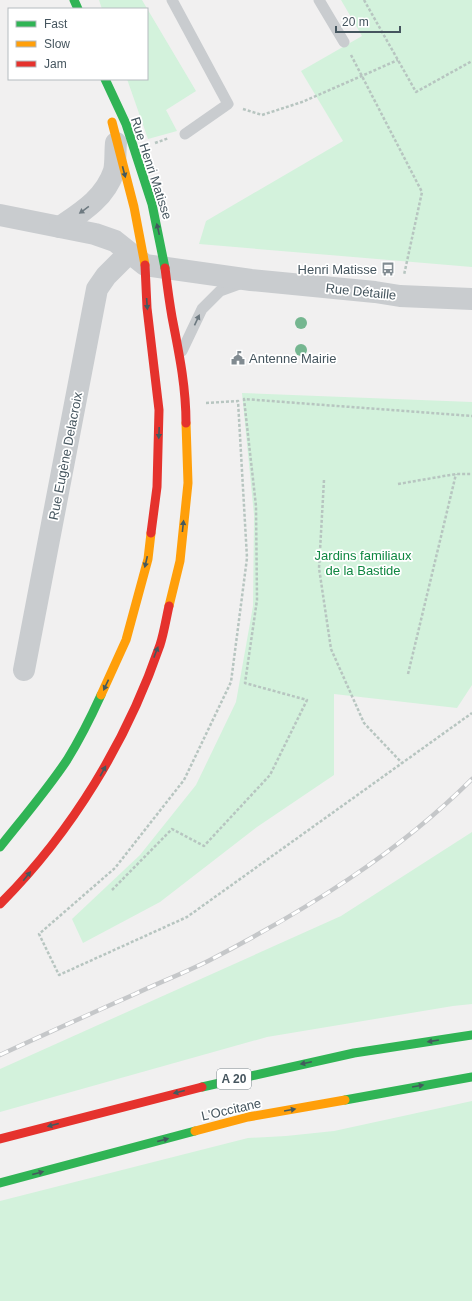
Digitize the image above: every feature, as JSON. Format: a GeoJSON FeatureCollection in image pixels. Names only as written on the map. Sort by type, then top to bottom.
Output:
{"type":"FeatureCollection","features":[{"type":"Feature","properties":{"kind":"main road","name":"Rue Henri Matisse"},"geometry":{"type":"LineString","coordinates":[[104,80],[116,140],[134,208],[146,262]]}},
{"type":"Feature","properties":{"kind":"main road","name":"Rue Henri Matisse"},"geometry":{"type":"LineString","coordinates":[[104,80],[126,124],[150,198],[160,239],[146,262]]}},
{"type":"Feature","properties":{"kind":"main road"},"geometry":{"type":"LineString","coordinates":[[0,904],[19,885],[60,834],[98,780],[129,722],[160,644],[180,561],[188,483],[186,405],[180,355],[172,316],[146,262]]}},
{"type":"Feature","properties":{"kind":"main road"},"geometry":{"type":"LineString","coordinates":[[0,847],[37,802],[67,759],[93,713],[126,640],[148,559],[157,487],[159,410],[147,308],[146,262]]}},
{"type":"Feature","properties":{"kind":"main road","name":"A 20"},"geometry":{"type":"LineString","coordinates":[[0,1139],[182,1091],[338,1056],[472,1035]]}},
{"type":"Feature","properties":{"kind":"main road","name":"L'Occitane"},"geometry":{"type":"LineString","coordinates":[[0,1183],[248,1117],[472,1077]]}},
{"type":"Feature","properties":{"kind":"street"},"geometry":{"type":"LineString","coordinates":[[60,227],[89,207],[98,199],[105,189],[114,170],[116,140]]}},
{"type":"Feature","properties":{"kind":"street"},"geometry":{"type":"LineString","coordinates":[[0,215],[95,234],[115,242],[146,262]]}},
{"type":"Feature","properties":{"kind":"street","name":"Rue Détaille"},"geometry":{"type":"LineString","coordinates":[[146,262],[250,280],[368,291],[400,296],[472,299]]}},
{"type":"Feature","properties":{"kind":"street","name":"Rue Eugène Delacroix"},"geometry":{"type":"LineString","coordinates":[[24,670],[97,290],[106,276],[146,262]]}},
{"type":"Feature","properties":{"kind":"lane"},"geometry":{"type":"LineString","coordinates":[[172,0],[228,104],[185,134]]}},
{"type":"Feature","properties":{"kind":"lane"},"geometry":{"type":"LineString","coordinates":[[320,0],[344,42]]}},
{"type":"Feature","properties":{"kind":"lane","name":"Rue Détaille"},"geometry":{"type":"LineString","coordinates":[[180,355],[202,309],[220,291],[250,280]]}},
{"type":"Feature","properties":{"kind":"path"},"geometry":{"type":"LineString","coordinates":[[364,0],[416,92],[472,61]]}},
{"type":"Feature","properties":{"kind":"path"},"geometry":{"type":"LineString","coordinates":[[344,42],[422,192],[400,296]]}},
{"type":"Feature","properties":{"kind":"path"},"geometry":{"type":"LineString","coordinates":[[228,104],[262,115],[302,102],[398,60]]}},
{"type":"Feature","properties":{"kind":"path"},"geometry":{"type":"LineString","coordinates":[[112,890],[172,829],[204,846],[270,775],[307,700],[245,683],[257,600],[256,506],[244,399],[472,416]]}},
{"type":"Feature","properties":{"kind":"path"},"geometry":{"type":"LineString","coordinates":[[186,405],[238,401],[247,558],[231,682],[184,780],[115,868],[39,934],[59,975],[187,916],[472,713]]}},
{"type":"Feature","properties":{"kind":"path"},"geometry":{"type":"LineString","coordinates":[[408,674],[456,474]]}},
{"type":"Feature","properties":{"kind":"path"},"geometry":{"type":"LineString","coordinates":[[398,484],[456,474],[472,474]]}},
{"type":"Feature","properties":{"kind":"path"},"geometry":{"type":"LineString","coordinates":[[324,480],[319,568],[331,649],[364,723],[402,763]]}},
{"type":"Feature","properties":{"kind":"green space"},"geometry":{"type":"Polygon","coordinates":[[[99,0],[142,0],[147,8],[102,8],[99,0]]]}},
{"type":"Feature","properties":{"kind":"green space"},"geometry":{"type":"Polygon","coordinates":[[[341,0],[472,0],[472,267],[199,244],[206,221],[343,141],[301,71],[362,36],[341,0]]]}},
{"type":"Feature","properties":{"kind":"green space"},"geometry":{"type":"Polygon","coordinates":[[[148,10],[196,91],[166,110],[177,131],[148,139],[127,80],[148,80],[148,10]]]}},
{"type":"Feature","properties":{"kind":"green space","name":"Jardins familiaux de la Bastide"},"geometry":{"type":"Polygon","coordinates":[[[242,393],[472,402],[472,685],[457,708],[334,694],[334,775],[257,827],[160,902],[83,943],[72,919],[140,855],[196,785],[236,702],[253,606],[254,515],[242,393]]]}},
{"type":"Feature","properties":{"kind":"green space"},"geometry":{"type":"Polygon","coordinates":[[[472,832],[472,1004],[267,1037],[0,1112],[0,1069],[341,916],[472,832]]]}},
{"type":"Feature","properties":{"kind":"green space"},"geometry":{"type":"Polygon","coordinates":[[[472,1101],[472,1301],[0,1301],[0,1201],[248,1138],[334,1131],[472,1101]]]}},
{"type":"Feature","properties":{"kind":"railway"},"geometry":{"type":"LineString","coordinates":[[0,1055],[203,964],[282,921],[349,879],[382,856],[413,832],[472,779]]}},
{"type":"Feature","properties":{"kind":"traffic: fast"},"geometry":{"type":"LineString","coordinates":[[74,0],[78,8]]}},
{"type":"Feature","properties":{"kind":"traffic: fast"},"geometry":{"type":"LineString","coordinates":[[105,80],[126,124],[152,204],[165,268]]}},
{"type":"Feature","properties":{"kind":"traffic: fast"},"geometry":{"type":"LineString","coordinates":[[0,847],[67,760],[101,695]]}},
{"type":"Feature","properties":{"kind":"traffic: fast"},"geometry":{"type":"LineString","coordinates":[[202,1087],[354,1053],[472,1035]]}},
{"type":"Feature","properties":{"kind":"traffic: fast"},"geometry":{"type":"LineString","coordinates":[[345,1100],[472,1077]]}},
{"type":"Feature","properties":{"kind":"traffic: fast"},"geometry":{"type":"LineString","coordinates":[[0,1183],[195,1131]]}},
{"type":"Feature","properties":{"kind":"traffic: slow"},"geometry":{"type":"LineString","coordinates":[[112,122],[134,207],[145,265]]}},
{"type":"Feature","properties":{"kind":"traffic: slow"},"geometry":{"type":"LineString","coordinates":[[169,606],[180,561],[188,483],[186,423]]}},
{"type":"Feature","properties":{"kind":"traffic: slow"},"geometry":{"type":"LineString","coordinates":[[101,695],[126,640],[148,559],[151,533]]}},
{"type":"Feature","properties":{"kind":"traffic: slow"},"geometry":{"type":"LineString","coordinates":[[195,1131],[248,1117],[345,1100]]}},
{"type":"Feature","properties":{"kind":"traffic: jam"},"geometry":{"type":"LineString","coordinates":[[145,265],[147,308],[159,410],[157,487],[151,533]]}},
{"type":"Feature","properties":{"kind":"traffic: jam"},"geometry":{"type":"LineString","coordinates":[[165,268],[171,311],[180,357],[186,409],[186,423]]}},
{"type":"Feature","properties":{"kind":"traffic: jam"},"geometry":{"type":"LineString","coordinates":[[0,904],[51,847],[95,784],[114,750],[147,681],[161,640],[169,606]]}},
{"type":"Feature","properties":{"kind":"traffic: jam"},"geometry":{"type":"LineString","coordinates":[[0,1139],[202,1087]]}},
{"type":"Feature","properties":{"kind":"place","name":"Henri Matisse"},"geometry":{"type":"Point","coordinates":[388,269]}},
{"type":"Feature","properties":{"kind":"place","name":"Antenne Mairie"},"geometry":{"type":"Point","coordinates":[238,358]}}]}
